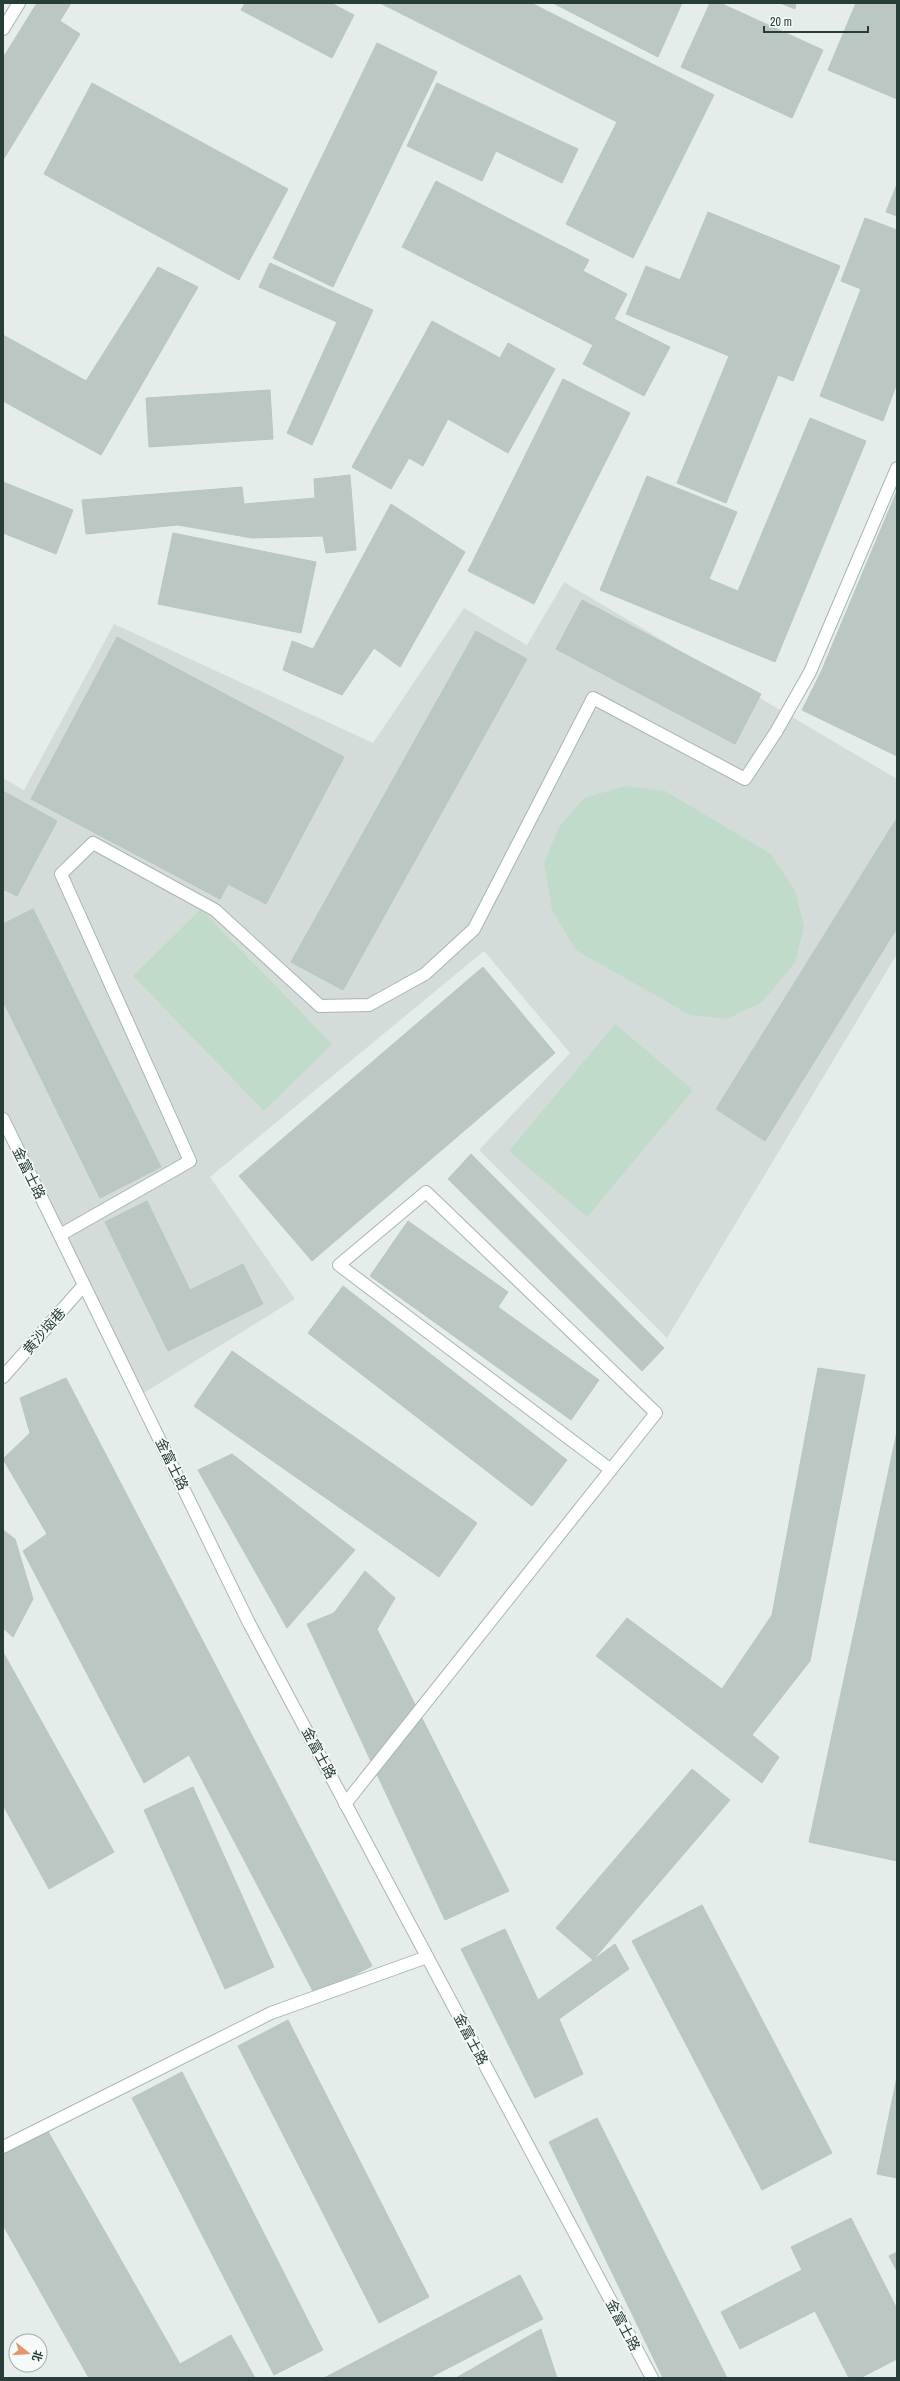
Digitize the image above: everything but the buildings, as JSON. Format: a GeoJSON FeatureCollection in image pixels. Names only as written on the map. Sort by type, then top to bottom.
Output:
{"type":"FeatureCollection","features":[{"type":"Feature","properties":{"kind":"street"},"geometry":{"type":"LineString","coordinates":[[3,29],[19,3]]}},
{"type":"Feature","properties":{"kind":"street"},"geometry":{"type":"LineString","coordinates":[[60,1235],[190,1160],[61,874],[93,843],[215,910],[320,1006],[369,1005],[425,974],[474,929],[593,698],[745,779],[776,732],[810,672],[897,468]]}},
{"type":"Feature","properties":{"kind":"street","name":"金富士路"},"geometry":{"type":"LineString","coordinates":[[3,1119],[250,1623],[652,2378]]}},
{"type":"Feature","properties":{"kind":"street"},"geometry":{"type":"LineString","coordinates":[[346,1804],[611,1470],[656,1413],[426,1192],[339,1264],[611,1470]]}},
{"type":"Feature","properties":{"kind":"street","name":"黄沙垴巷"},"geometry":{"type":"LineString","coordinates":[[3,1377],[84,1285]]}},
{"type":"Feature","properties":{"kind":"street"},"geometry":{"type":"LineString","coordinates":[[3,2147],[271,2013],[427,1957]]}},
{"type":"Feature","properties":{"kind":"shaded area"},"geometry":{"type":"Polygon","coordinates":[[[564,582],[897,779],[897,954],[667,1338],[479,1150],[570,1053],[484,951],[210,1177],[295,1299],[139,1396],[3,1119],[3,778],[24,790],[114,624],[373,743],[464,608],[527,645],[564,582]]]}},
{"type":"Feature","properties":{"kind":"green space"},"geometry":{"type":"Polygon","coordinates":[[[625,786],[665,791],[771,854],[795,890],[804,927],[795,963],[762,1002],[727,1019],[690,1015],[576,950],[552,910],[544,863],[559,827],[584,798],[625,786]]]}},
{"type":"Feature","properties":{"kind":"green space"},"geometry":{"type":"Polygon","coordinates":[[[201,909],[332,1044],[264,1111],[133,976],[201,909]]]}},
{"type":"Feature","properties":{"kind":"green space"},"geometry":{"type":"Polygon","coordinates":[[[615,1024],[693,1090],[587,1217],[509,1151],[615,1024]]]}}]}
